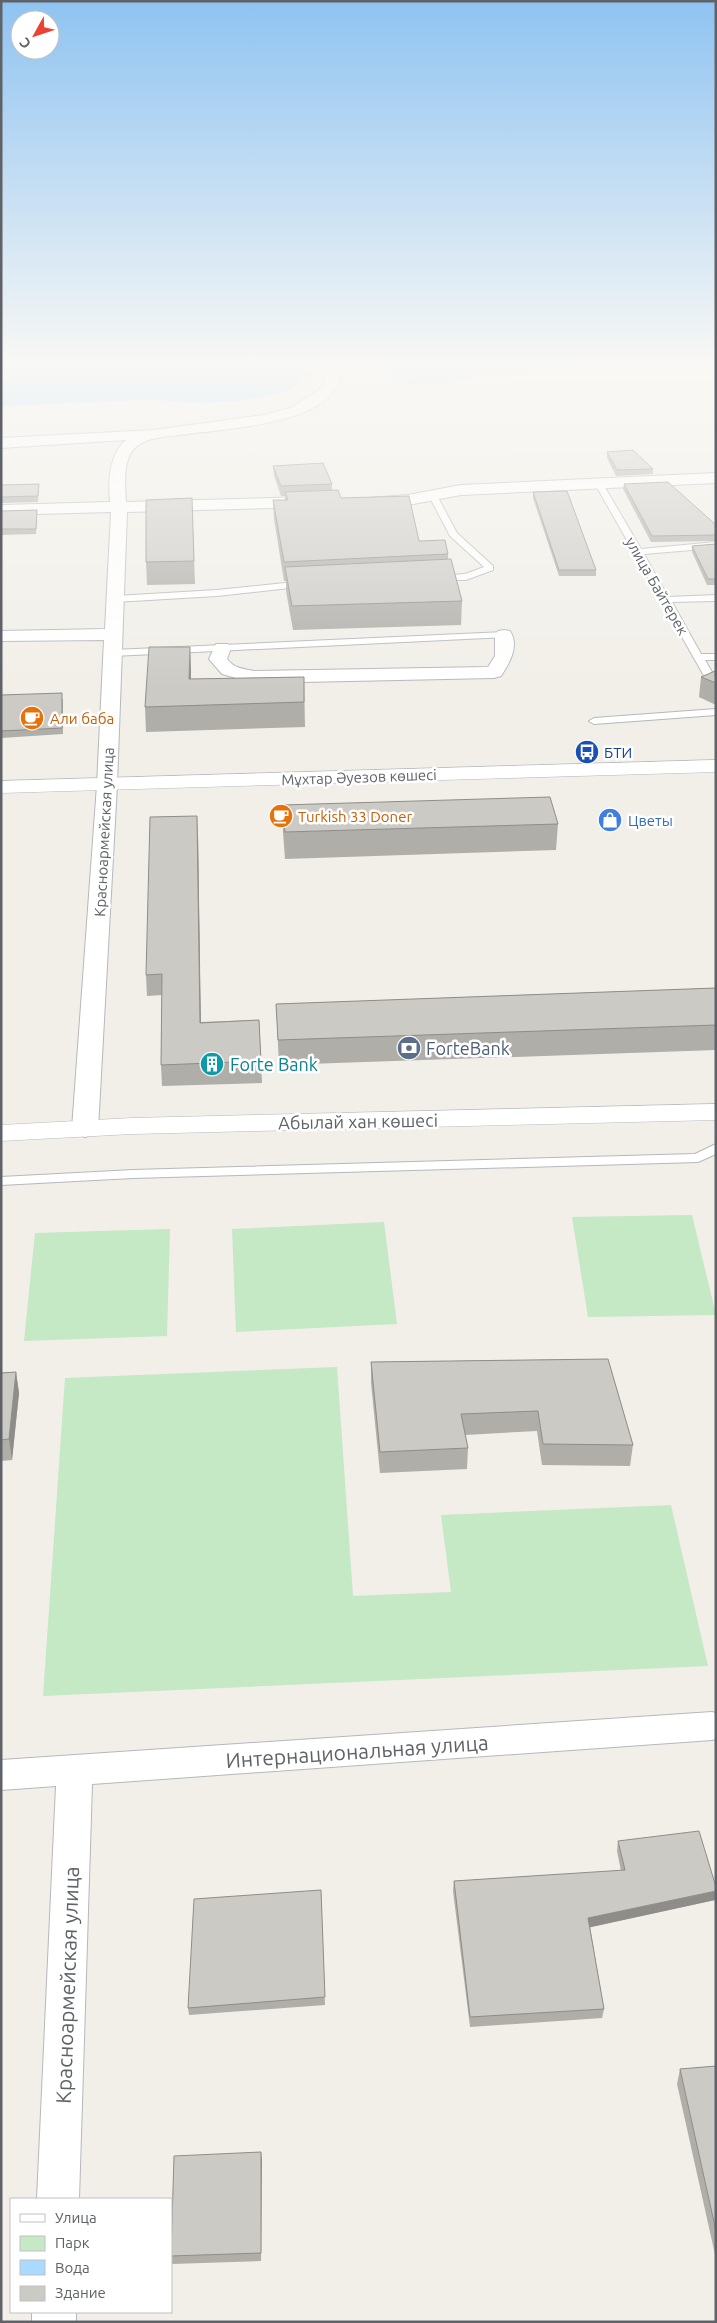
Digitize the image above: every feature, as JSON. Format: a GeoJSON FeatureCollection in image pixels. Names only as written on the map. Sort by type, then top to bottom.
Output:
{"type":"FeatureCollection","features":[{"type":"Feature","properties":{"kind":"main road","name":"Мұхтар Әуезов көшесі"},"geometry":{"type":"LineString","coordinates":[[1,787],[716,766]]}},
{"type":"Feature","properties":{"kind":"main road","name":"Абылай хан көшесі"},"geometry":{"type":"LineString","coordinates":[[1,1133],[85,1129],[716,1112]]}},
{"type":"Feature","properties":{"kind":"street","name":"Красноармейская улица"},"geometry":{"type":"LineString","coordinates":[[85,1129],[107,785],[119,506],[116,493],[119,470]]}},
{"type":"Feature","properties":{"kind":"street"},"geometry":{"type":"LineString","coordinates":[[358,501],[408,500],[461,490],[716,478]]}},
{"type":"Feature","properties":{"kind":"street"},"geometry":{"type":"LineString","coordinates":[[1,510],[328,502]]}},
{"type":"Feature","properties":{"kind":"street"},"geometry":{"type":"LineString","coordinates":[[1,636],[114,634]]}},
{"type":"Feature","properties":{"kind":"street"},"geometry":{"type":"LineString","coordinates":[[222,648],[218,659],[222,667],[232,673],[254,677],[494,672],[504,656],[504,636]]}},
{"type":"Feature","properties":{"kind":"street","name":"Интернациональная улица"},"geometry":{"type":"LineString","coordinates":[[1,1775],[712,1726]]}},
{"type":"Feature","properties":{"kind":"street","name":"Красноармейская улица"},"geometry":{"type":"LineString","coordinates":[[58,2198],[75,1771]]}},
{"type":"Feature","properties":{"kind":"lane","name":"улица Байтерек"},"geometry":{"type":"LineString","coordinates":[[599,484],[716,688]]}},
{"type":"Feature","properties":{"kind":"lane"},"geometry":{"type":"LineString","coordinates":[[428,578],[466,577],[490,568],[453,534],[432,494]]}},
{"type":"Feature","properties":{"kind":"lane"},"geometry":{"type":"LineString","coordinates":[[638,552],[716,545]]}},
{"type":"Feature","properties":{"kind":"lane"},"geometry":{"type":"LineString","coordinates":[[115,598],[217,593],[314,584]]}},
{"type":"Feature","properties":{"kind":"lane"},"geometry":{"type":"LineString","coordinates":[[665,600],[716,598]]}},
{"type":"Feature","properties":{"kind":"lane"},"geometry":{"type":"LineString","coordinates":[[113,652],[504,636]]}},
{"type":"Feature","properties":{"kind":"lane"},"geometry":{"type":"LineString","coordinates":[[698,657],[716,657]]}},
{"type":"Feature","properties":{"kind":"lane"},"geometry":{"type":"LineString","coordinates":[[594,721],[716,712]]}},
{"type":"Feature","properties":{"kind":"lane"},"geometry":{"type":"LineString","coordinates":[[1,1181],[133,1174],[698,1158],[716,1148]]}},
{"type":"Feature","properties":{"kind":"green space"},"geometry":{"type":"Polygon","coordinates":[[[692,1215],[716,1315],[588,1317],[572,1217],[692,1215]]]}},
{"type":"Feature","properties":{"kind":"green space"},"geometry":{"type":"Polygon","coordinates":[[[384,1222],[397,1324],[236,1332],[232,1229],[384,1222]]]}},
{"type":"Feature","properties":{"kind":"green space"},"geometry":{"type":"Polygon","coordinates":[[[170,1229],[167,1336],[24,1341],[35,1233],[170,1229]]]}},
{"type":"Feature","properties":{"kind":"green space"},"geometry":{"type":"Polygon","coordinates":[[[337,1367],[353,1596],[451,1592],[441,1515],[671,1505],[708,1666],[43,1696],[65,1378],[337,1367]]]}},
{"type":"Feature","properties":{"kind":"building"},"geometry":{"type":"Polygon","coordinates":[[[275,470],[326,470],[332,484],[281,486],[275,470]]]}},
{"type":"Feature","properties":{"kind":"building"},"geometry":{"type":"Polygon","coordinates":[[[668,482],[716,525],[716,535],[652,536],[624,484],[668,482]]]}},
{"type":"Feature","properties":{"kind":"building"},"geometry":{"type":"Polygon","coordinates":[[[39,484],[38,496],[1,497],[1,485],[39,484]]]}},
{"type":"Feature","properties":{"kind":"building"},"geometry":{"type":"Polygon","coordinates":[[[338,490],[341,498],[409,496],[419,541],[445,540],[448,554],[284,562],[273,500],[288,500],[285,492],[338,490]]]}},
{"type":"Feature","properties":{"kind":"building"},"geometry":{"type":"Polygon","coordinates":[[[567,491],[596,570],[559,570],[533,492],[567,491]]]}},
{"type":"Feature","properties":{"kind":"building"},"geometry":{"type":"Polygon","coordinates":[[[192,498],[194,561],[146,562],[146,500],[192,498]]]}},
{"type":"Feature","properties":{"kind":"building"},"geometry":{"type":"Polygon","coordinates":[[[37,510],[36,529],[1,529],[1,511],[37,510]]]}},
{"type":"Feature","properties":{"kind":"building"},"geometry":{"type":"Polygon","coordinates":[[[716,544],[716,579],[708,579],[692,546],[716,544]]]}},
{"type":"Feature","properties":{"kind":"building"},"geometry":{"type":"Polygon","coordinates":[[[451,559],[462,601],[292,606],[285,567],[451,559]]]}},
{"type":"Feature","properties":{"kind":"building"},"geometry":{"type":"Polygon","coordinates":[[[149,647],[190,647],[189,679],[304,677],[304,702],[145,707],[149,647]]]}},
{"type":"Feature","properties":{"kind":"building"},"geometry":{"type":"Polygon","coordinates":[[[715,671],[716,683],[701,677],[715,671]]]}},
{"type":"Feature","properties":{"kind":"building","name":"Али баба"},"geometry":{"type":"Polygon","coordinates":[[[62,693],[62,728],[1,731],[1,695],[62,693]]]}},
{"type":"Feature","properties":{"kind":"building"},"geometry":{"type":"Polygon","coordinates":[[[550,797],[558,824],[285,832],[282,805],[550,797]]]}},
{"type":"Feature","properties":{"kind":"building"},"geometry":{"type":"Polygon","coordinates":[[[197,816],[200,1023],[259,1020],[261,1061],[161,1065],[162,974],[146,975],[150,817],[197,816]]]}},
{"type":"Feature","properties":{"kind":"building"},"geometry":{"type":"Polygon","coordinates":[[[716,988],[716,1025],[278,1040],[276,1004],[716,988]]]}},
{"type":"Feature","properties":{"kind":"building"},"geometry":{"type":"Polygon","coordinates":[[[608,1359],[633,1445],[543,1444],[538,1411],[461,1414],[468,1448],[380,1452],[371,1362],[608,1359]]]}},
{"type":"Feature","properties":{"kind":"building"},"geometry":{"type":"Polygon","coordinates":[[[16,1372],[9,1439],[1,1440],[1,1373],[16,1372]]]}},
{"type":"Feature","properties":{"kind":"building"},"geometry":{"type":"Polygon","coordinates":[[[699,1831],[716,1891],[588,1918],[604,2009],[470,2017],[454,1881],[625,1870],[618,1841],[699,1831]]]}},
{"type":"Feature","properties":{"kind":"building"},"geometry":{"type":"Polygon","coordinates":[[[321,1890],[325,1997],[188,2008],[194,1899],[321,1890]]]}},
{"type":"Feature","properties":{"kind":"building"},"geometry":{"type":"Polygon","coordinates":[[[716,2066],[716,2231],[680,2069],[716,2066]]]}},
{"type":"Feature","properties":{"kind":"building"},"geometry":{"type":"Polygon","coordinates":[[[261,2152],[261,2253],[172,2256],[174,2156],[261,2152]]]}},
{"type":"Feature","properties":{"kind":"place","name":"Али баба"},"geometry":{"type":"Point","coordinates":[32,718]}},
{"type":"Feature","properties":{"kind":"place","name":"БТИ"},"geometry":{"type":"Point","coordinates":[587,752]}},
{"type":"Feature","properties":{"kind":"place","name":"Turkish 33 Doner"},"geometry":{"type":"Point","coordinates":[281,816]}},
{"type":"Feature","properties":{"kind":"place","name":"Цветы"},"geometry":{"type":"Point","coordinates":[610,820]}},
{"type":"Feature","properties":{"kind":"place","name":"ForteBank"},"geometry":{"type":"Point","coordinates":[409,1048]}},
{"type":"Feature","properties":{"kind":"place","name":"Forte Bank"},"geometry":{"type":"Point","coordinates":[212,1064]}}]}
